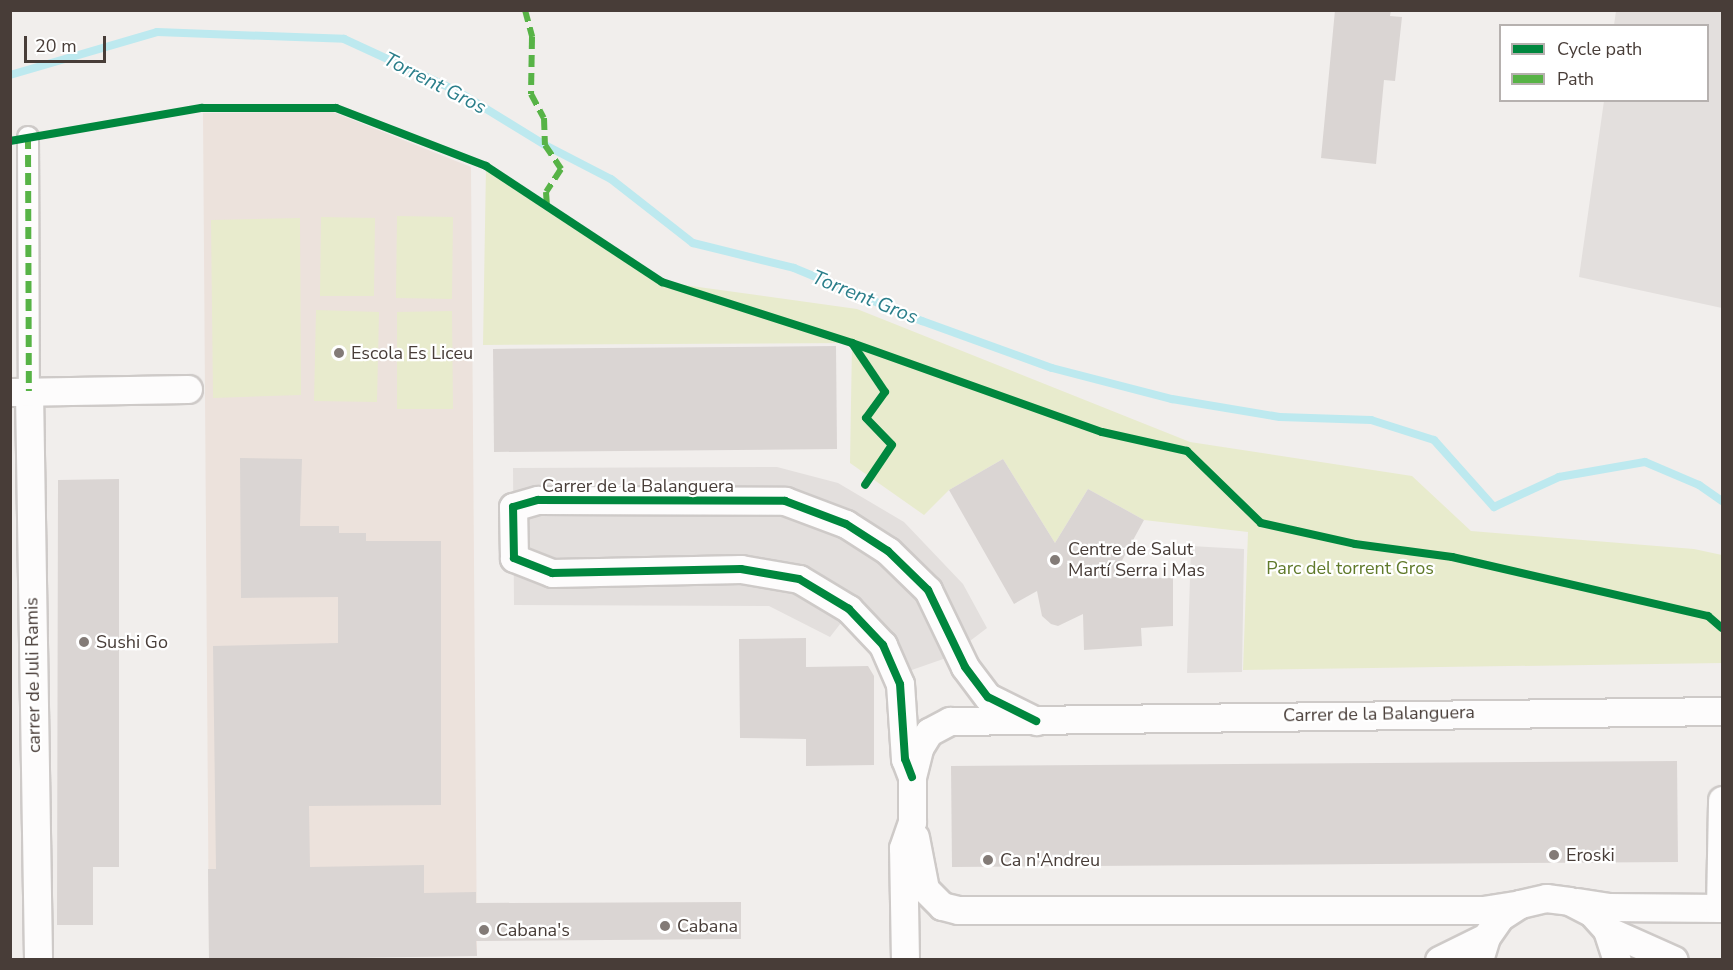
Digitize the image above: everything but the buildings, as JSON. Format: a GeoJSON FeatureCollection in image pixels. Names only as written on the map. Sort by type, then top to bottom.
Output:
{"type":"FeatureCollection","features":[{"type":"Feature","properties":{"kind":"street"},"geometry":{"type":"LineString","coordinates":[[28,136],[20,392],[188,388]]}},
{"type":"Feature","properties":{"kind":"street","name":"carrer de Juli Ramis"},"geometry":{"type":"LineString","coordinates":[[20,392],[38,960]]}},
{"type":"Feature","properties":{"kind":"street","name":"Carrer de la Balanguera"},"geometry":{"type":"LineString","coordinates":[[912,777],[905,759],[900,684],[883,645],[849,609],[799,579],[741,569],[552,573],[514,558],[513,507],[538,500],[785,501],[846,524],[888,551],[928,590],[965,667],[988,697],[1036,721]]}},
{"type":"Feature","properties":{"kind":"street","name":"Carrer de la Balanguera"},"geometry":{"type":"LineString","coordinates":[[912,777],[919,748],[929,732],[950,721],[1722,711]]}},
{"type":"Feature","properties":{"kind":"street"},"geometry":{"type":"LineString","coordinates":[[912,777],[912,822],[925,889],[942,906],[958,910],[1483,910],[1546,898],[1608,907],[1721,908],[1722,800]]}},
{"type":"Feature","properties":{"kind":"street"},"geometry":{"type":"LineString","coordinates":[[905,960],[903,848],[912,822]]}},
{"type":"Feature","properties":{"kind":"street"},"geometry":{"type":"LineString","coordinates":[[1569,901],[1591,912],[1607,930],[1617,960]]}},
{"type":"Feature","properties":{"kind":"street"},"geometry":{"type":"LineString","coordinates":[[1439,960],[1482,948],[1500,917],[1520,904]]}},
{"type":"Feature","properties":{"kind":"street"},"geometry":{"type":"LineString","coordinates":[[1607,930],[1674,960]]}},
{"type":"Feature","properties":{"kind":"shaded area"},"geometry":{"type":"Polygon","coordinates":[[[1616,11],[1722,11],[1722,308],[1579,277],[1604,102],[1709,102],[1709,24],[1614,24],[1616,11]]]}},
{"type":"Feature","properties":{"kind":"shaded area","name":"Escola Es Liceu"},"geometry":{"type":"Polygon","coordinates":[[[333,112],[471,167],[477,956],[209,959],[203,113],[333,112]]]}},
{"type":"Feature","properties":{"kind":"shaded area"},"geometry":{"type":"Polygon","coordinates":[[[777,467],[838,483],[904,522],[963,584],[987,628],[949,657],[906,672],[870,648],[844,619],[830,637],[769,606],[514,605],[513,468],[777,467]]]}},
{"type":"Feature","properties":{"kind":"shaded area"},"geometry":{"type":"Polygon","coordinates":[[[1191,546],[1244,549],[1242,672],[1187,673],[1191,546]]]}},
{"type":"Feature","properties":{"kind":"green space","name":"Parc del torrent Gros"},"geometry":{"type":"Polygon","coordinates":[[[486,166],[662,282],[857,309],[1190,442],[1412,476],[1471,531],[1694,549],[1722,555],[1722,663],[1243,670],[1248,532],[1144,520],[1088,489],[1055,543],[1003,459],[949,490],[924,515],[850,463],[852,343],[483,345],[486,166]]]}},
{"type":"Feature","properties":{"kind":"green space"},"geometry":{"type":"Polygon","coordinates":[[[397,216],[453,217],[452,299],[396,298],[397,216]]]}},
{"type":"Feature","properties":{"kind":"green space"},"geometry":{"type":"Polygon","coordinates":[[[321,217],[375,218],[374,296],[320,296],[321,217]]]}},
{"type":"Feature","properties":{"kind":"green space"},"geometry":{"type":"Polygon","coordinates":[[[300,218],[301,395],[213,398],[211,220],[300,218]]]}},
{"type":"Feature","properties":{"kind":"green space"},"geometry":{"type":"Polygon","coordinates":[[[316,310],[379,312],[377,402],[314,401],[316,310]]]}},
{"type":"Feature","properties":{"kind":"green space"},"geometry":{"type":"Polygon","coordinates":[[[452,311],[453,409],[397,409],[397,312],[452,311]]]}},
{"type":"Feature","properties":{"kind":"waterway","name":"Torrent Gros"},"geometry":{"type":"LineString","coordinates":[[10,75],[157,32],[344,39],[457,91],[545,145],[611,179],[693,243],[794,268],[922,321],[1052,368],[1172,399],[1280,417],[1371,420],[1434,440],[1494,507],[1559,477],[1645,462],[1699,485],[1722,501]]}},
{"type":"Feature","properties":{"kind":"marked path"},"geometry":{"type":"LineString","coordinates":[[525,10],[532,37],[531,94],[544,118],[545,145],[561,169],[546,192],[547,206]]}},
{"type":"Feature","properties":{"kind":"marked path"},"geometry":{"type":"LineString","coordinates":[[28,137],[29,391]]}},
{"type":"Feature","properties":{"kind":"cycle path"},"geometry":{"type":"LineString","coordinates":[[10,141],[202,108],[336,108],[486,166],[662,282],[852,343],[1102,432],[1187,451],[1261,523],[1355,544],[1452,557],[1708,616],[1722,628]]}},
{"type":"Feature","properties":{"kind":"cycle path"},"geometry":{"type":"LineString","coordinates":[[852,343],[885,392],[866,418],[892,445],[865,485]]}},
{"type":"Feature","properties":{"kind":"cycle path"},"geometry":{"type":"LineString","coordinates":[[912,777],[905,759],[900,684],[883,645],[849,609],[799,579],[741,569],[552,573],[514,558],[513,507],[538,500],[785,501],[846,524],[888,551],[928,590],[965,667],[988,697],[1036,721]]}},
{"type":"Feature","properties":{"kind":"place","name":"Escola Es Liceu"},"geometry":{"type":"Point","coordinates":[339,353]}},
{"type":"Feature","properties":{"kind":"place","name":"Centre de Salut Martí Serra i Mas"},"geometry":{"type":"Point","coordinates":[1055,560]}},
{"type":"Feature","properties":{"kind":"place","name":"Sushi Go"},"geometry":{"type":"Point","coordinates":[84,642]}},
{"type":"Feature","properties":{"kind":"place","name":"Eroski"},"geometry":{"type":"Point","coordinates":[1554,855]}},
{"type":"Feature","properties":{"kind":"place","name":"Ca n'Andreu"},"geometry":{"type":"Point","coordinates":[988,860]}},
{"type":"Feature","properties":{"kind":"place","name":"Cabana"},"geometry":{"type":"Point","coordinates":[665,926]}},
{"type":"Feature","properties":{"kind":"place","name":"Cabana's"},"geometry":{"type":"Point","coordinates":[484,930]}}]}
